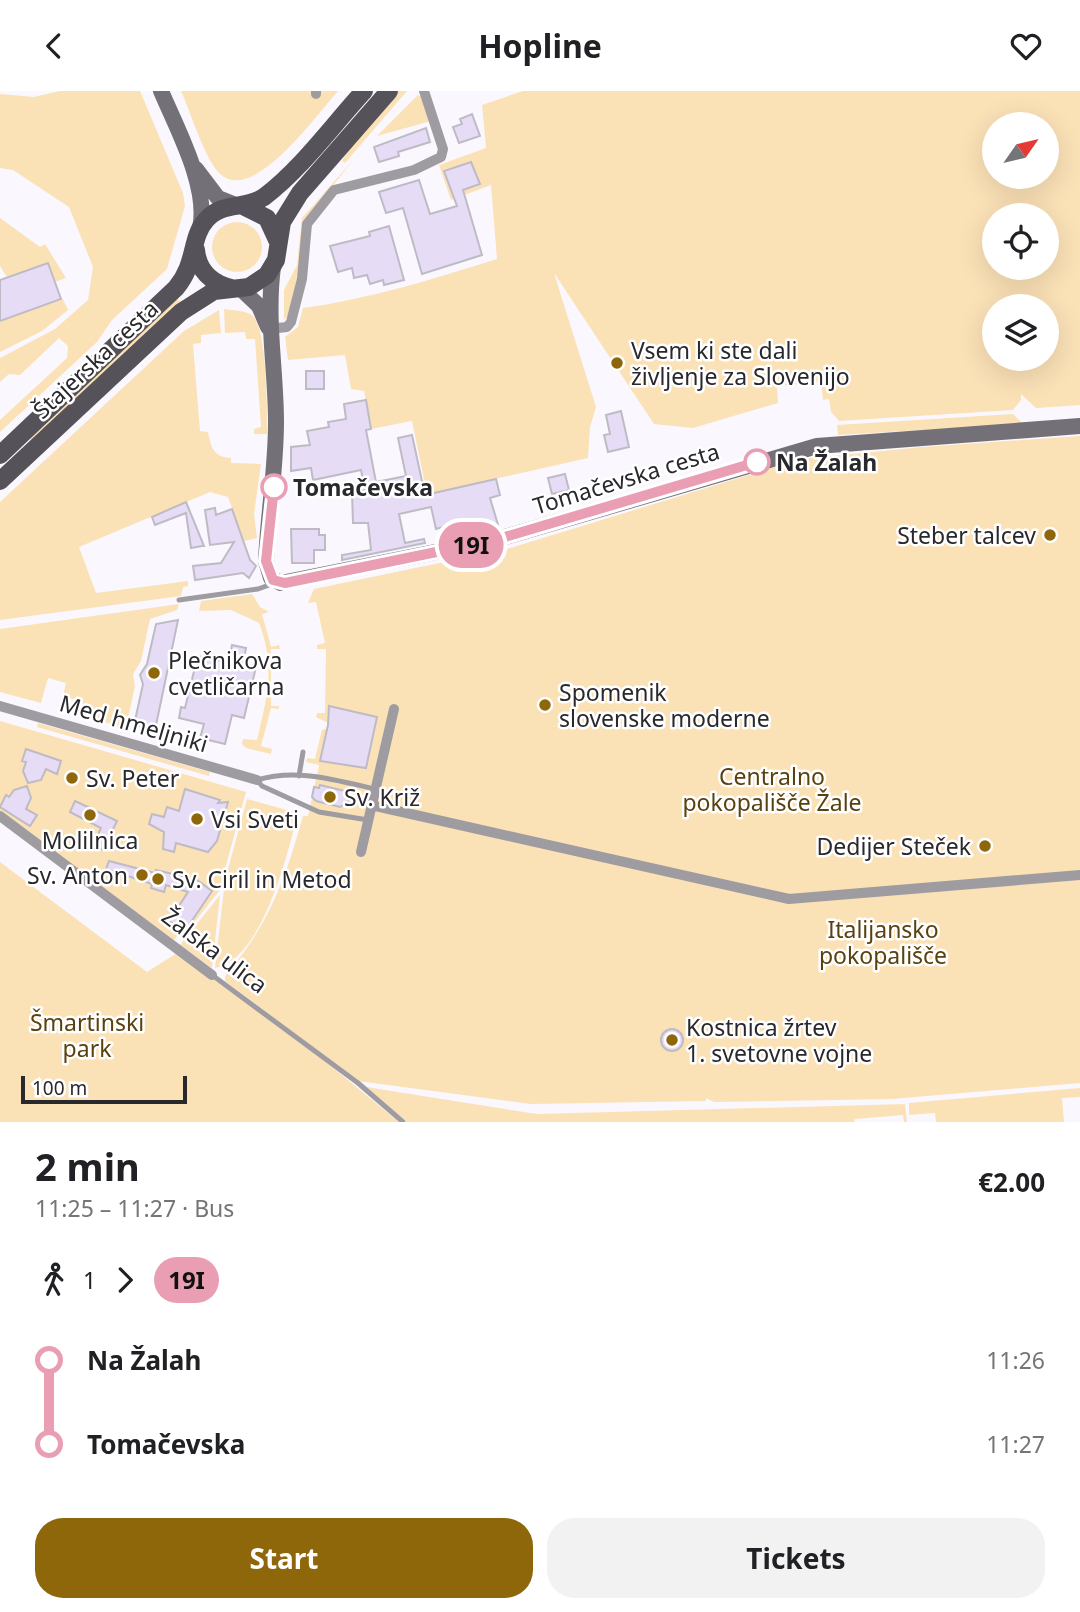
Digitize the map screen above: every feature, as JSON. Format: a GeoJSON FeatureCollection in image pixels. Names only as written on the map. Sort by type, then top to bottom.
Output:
{"type":"FeatureCollection","features":[{"type":"Feature","properties":{"kind":"main road"},"geometry":{"type":"LineString","coordinates":[[235,288],[213,281],[204,272],[198,237],[215,211],[257,201],[284,180],[364,91]]}},
{"type":"Feature","properties":{"kind":"main road"},"geometry":{"type":"LineString","coordinates":[[273,267],[282,222],[307,184],[389,91]]}},
{"type":"Feature","properties":{"kind":"main road"},"geometry":{"type":"LineString","coordinates":[[241,206],[267,219],[278,242]]}},
{"type":"Feature","properties":{"kind":"main road","name":"Štajerska cesta"},"geometry":{"type":"LineString","coordinates":[[0,455],[167,298],[187,273],[198,237]]}},
{"type":"Feature","properties":{"kind":"main road","name":"Štajerska cesta"},"geometry":{"type":"LineString","coordinates":[[0,481],[181,312],[209,293],[257,283],[273,267]]}},
{"type":"Feature","properties":{"kind":"street"},"geometry":{"type":"LineString","coordinates":[[161,91],[189,158],[202,207],[198,237]]}},
{"type":"Feature","properties":{"kind":"street"},"geometry":{"type":"LineString","coordinates":[[269,330],[287,327],[291,322],[302,279],[307,225],[334,190],[414,170],[440,159],[443,149],[424,91]]}},
{"type":"Feature","properties":{"kind":"street"},"geometry":{"type":"LineString","coordinates":[[189,158],[218,198],[241,206]]}},
{"type":"Feature","properties":{"kind":"street"},"geometry":{"type":"LineString","coordinates":[[273,267],[269,330],[276,436],[266,561],[269,574],[276,582]]}},
{"type":"Feature","properties":{"kind":"street"},"geometry":{"type":"LineString","coordinates":[[235,288],[256,303],[269,330]]}},
{"type":"Feature","properties":{"kind":"street","name":"Tomačevska cesta"},"geometry":{"type":"LineString","coordinates":[[276,582],[290,583],[495,540],[817,446],[1080,426]]}},
{"type":"Feature","properties":{"kind":"street","name":"Med hmeljniki"},"geometry":{"type":"LineString","coordinates":[[0,706],[257,779]]}},
{"type":"Feature","properties":{"kind":"street"},"geometry":{"type":"LineString","coordinates":[[361,852],[394,709]]}},
{"type":"Feature","properties":{"kind":"street"},"geometry":{"type":"LineString","coordinates":[[371,805],[789,899],[1080,875]]}},
{"type":"Feature","properties":{"kind":"street","name":"Žalska ulica"},"geometry":{"type":"LineString","coordinates":[[0,815],[212,975]]}},
{"type":"Feature","properties":{"kind":"lane"},"geometry":{"type":"LineString","coordinates":[[179,600],[258,589],[276,582]]}},
{"type":"Feature","properties":{"kind":"lane"},"geometry":{"type":"LineString","coordinates":[[299,776],[303,752]]}},
{"type":"Feature","properties":{"kind":"lane","name":"Med hmeljniki"},"geometry":{"type":"LineString","coordinates":[[257,779],[316,775],[375,789]]}},
{"type":"Feature","properties":{"kind":"lane","name":"Med hmeljniki"},"geometry":{"type":"LineString","coordinates":[[257,779],[262,786],[319,812],[368,820]]}},
{"type":"Feature","properties":{"kind":"lane","name":"Žalska ulica"},"geometry":{"type":"LineString","coordinates":[[212,975],[358,1083],[403,1122]]}},
{"type":"Feature","properties":{"kind":"green space"},"geometry":{"type":"Polygon","coordinates":[[[60,91],[140,91],[183,193],[185,206],[167,269],[112,320],[97,342],[0,432],[0,420],[67,358],[68,346],[59,338],[20,375],[9,374],[0,382],[0,358],[55,329],[88,300],[93,267],[69,207],[13,170],[0,168],[0,94],[34,97],[60,91]]]}},
{"type":"Feature","properties":{"kind":"green space"},"geometry":{"type":"Polygon","coordinates":[[[181,91],[338,91],[284,153],[249,177],[234,180],[220,174],[214,167],[181,91]]]}},
{"type":"Feature","properties":{"kind":"green space"},"geometry":{"type":"Polygon","coordinates":[[[397,91],[407,91],[345,163],[342,161],[354,140],[397,91]]]}},
{"type":"Feature","properties":{"kind":"green space"},"geometry":{"type":"Polygon","coordinates":[[[523,91],[1080,91],[1080,405],[1036,408],[1021,394],[1021,400],[1013,410],[839,421],[831,412],[829,399],[823,400],[821,382],[777,386],[778,403],[693,428],[654,424],[554,273],[596,407],[590,427],[588,458],[427,494],[412,421],[371,429],[364,391],[351,389],[345,355],[288,360],[285,337],[298,327],[303,308],[377,294],[497,259],[491,185],[451,200],[439,165],[486,148],[482,105],[523,91]]]}},
{"type":"Feature","properties":{"kind":"green space"},"geometry":{"type":"Polygon","coordinates":[[[418,95],[422,97],[431,121],[377,136],[418,95]]]}},
{"type":"Feature","properties":{"kind":"green space"},"geometry":{"type":"Polygon","coordinates":[[[355,158],[310,214],[290,313],[284,320],[284,290],[297,265],[302,218],[355,158]]]}},
{"type":"Feature","properties":{"kind":"green space"},"geometry":{"type":"Polygon","coordinates":[[[0,218],[40,247],[45,244],[66,278],[55,282],[48,263],[7,277],[0,266],[0,218]]]}},
{"type":"Feature","properties":{"kind":"green space"},"geometry":{"type":"Polygon","coordinates":[[[237,222],[254,230],[262,247],[254,264],[237,272],[220,264],[212,247],[220,230],[237,222]]]}},
{"type":"Feature","properties":{"kind":"green space"},"geometry":{"type":"Polygon","coordinates":[[[177,298],[182,304],[33,442],[28,436],[177,298]]]}},
{"type":"Feature","properties":{"kind":"green space"},"geometry":{"type":"Polygon","coordinates":[[[63,299],[68,310],[42,331],[0,352],[0,321],[63,299]]]}},
{"type":"Feature","properties":{"kind":"green space"},"geometry":{"type":"Polygon","coordinates":[[[224,309],[250,314],[256,320],[265,369],[267,434],[254,434],[254,429],[261,427],[255,339],[246,339],[245,332],[225,333],[224,309]]]}},
{"type":"Feature","properties":{"kind":"green space"},"geometry":{"type":"Polygon","coordinates":[[[219,310],[221,333],[201,335],[201,343],[193,344],[200,431],[208,432],[214,450],[220,456],[231,458],[231,463],[261,464],[254,514],[257,538],[244,541],[228,497],[210,492],[79,547],[96,593],[188,581],[188,586],[183,587],[181,596],[0,620],[0,502],[184,331],[219,310]]]}},
{"type":"Feature","properties":{"kind":"green space"},"geometry":{"type":"Polygon","coordinates":[[[1013,414],[1023,424],[838,435],[837,425],[1013,414]]]}},
{"type":"Feature","properties":{"kind":"green space","name":"Centralno pokopališče Žale"},"geometry":{"type":"Polygon","coordinates":[[[1080,436],[1080,1083],[892,1099],[714,1102],[706,1098],[706,1101],[531,1104],[358,1081],[225,981],[225,976],[253,938],[274,901],[303,816],[308,816],[319,765],[306,762],[307,758],[315,759],[322,730],[328,728],[328,723],[316,717],[317,713],[325,713],[326,649],[317,649],[317,645],[325,643],[316,602],[308,603],[314,589],[507,549],[801,459],[1080,436]]]}},
{"type":"Feature","properties":{"kind":"green space"},"geometry":{"type":"Polygon","coordinates":[[[252,594],[260,607],[269,612],[262,614],[271,647],[279,645],[280,649],[271,649],[271,706],[279,706],[279,709],[271,708],[261,746],[272,749],[271,754],[246,748],[242,744],[243,739],[257,740],[267,696],[267,654],[259,623],[231,610],[199,611],[201,601],[252,594]]]}},
{"type":"Feature","properties":{"kind":"green space"},"geometry":{"type":"Polygon","coordinates":[[[179,604],[177,610],[150,619],[141,661],[133,674],[135,686],[126,728],[80,715],[83,702],[63,696],[66,683],[48,678],[41,703],[0,692],[0,629],[179,604]]]}},
{"type":"Feature","properties":{"kind":"green space"},"geometry":{"type":"Polygon","coordinates":[[[0,721],[246,792],[219,891],[189,929],[182,930],[174,940],[0,811],[0,721]]]}},
{"type":"Feature","properties":{"kind":"green space"},"geometry":{"type":"Polygon","coordinates":[[[38,723],[210,772],[209,776],[37,727],[38,723]]]}},
{"type":"Feature","properties":{"kind":"green space"},"geometry":{"type":"Polygon","coordinates":[[[247,799],[298,813],[280,878],[259,926],[232,961],[215,968],[225,880],[247,799]]]}},
{"type":"Feature","properties":{"kind":"green space","name":"Šmartinski park"},"geometry":{"type":"Polygon","coordinates":[[[0,862],[147,972],[177,953],[315,1053],[399,1122],[0,1122],[0,862]]]}},
{"type":"Feature","properties":{"kind":"green space"},"geometry":{"type":"Polygon","coordinates":[[[220,895],[212,968],[180,945],[220,895]]]}},
{"type":"Feature","properties":{"kind":"green space"},"geometry":{"type":"Polygon","coordinates":[[[366,1087],[537,1114],[905,1104],[907,1122],[904,1122],[903,1115],[855,1119],[854,1122],[407,1122],[366,1087]]]}},
{"type":"Feature","properties":{"kind":"green space"},"geometry":{"type":"Polygon","coordinates":[[[1080,1088],[1080,1097],[1062,1098],[1064,1122],[936,1122],[935,1113],[909,1115],[909,1103],[1080,1088]]]}},
{"type":"Feature","properties":{"kind":"building"},"geometry":{"type":"Polygon","coordinates":[[[472,114],[480,136],[459,143],[453,127],[462,124],[460,119],[472,114]]]}},
{"type":"Feature","properties":{"kind":"building"},"geometry":{"type":"Polygon","coordinates":[[[426,128],[430,142],[398,152],[399,156],[379,162],[374,147],[426,128]]]}},
{"type":"Feature","properties":{"kind":"building"},"geometry":{"type":"Polygon","coordinates":[[[471,162],[480,184],[463,190],[482,255],[422,274],[403,208],[386,213],[379,192],[419,180],[430,214],[457,206],[444,171],[471,162]]]}},
{"type":"Feature","properties":{"kind":"building"},"geometry":{"type":"Polygon","coordinates":[[[389,226],[404,280],[384,285],[383,280],[370,284],[367,275],[354,278],[352,268],[338,272],[330,246],[370,236],[369,232],[389,226]]]}},
{"type":"Feature","properties":{"kind":"building"},"geometry":{"type":"Polygon","coordinates":[[[48,263],[61,299],[0,321],[0,280],[48,263]]]}},
{"type":"Feature","properties":{"kind":"building"},"geometry":{"type":"Polygon","coordinates":[[[306,371],[324,371],[324,389],[306,389],[306,371]]]}},
{"type":"Feature","properties":{"kind":"building"},"geometry":{"type":"Polygon","coordinates":[[[366,400],[371,429],[366,430],[376,482],[406,476],[398,438],[412,435],[425,495],[496,479],[500,495],[490,498],[499,528],[452,538],[450,525],[436,529],[431,507],[399,514],[405,543],[424,539],[425,543],[342,560],[342,555],[371,550],[368,523],[353,523],[352,493],[365,490],[361,470],[313,480],[311,468],[291,471],[291,447],[310,445],[307,431],[329,427],[328,422],[346,419],[344,404],[366,400]]]}},
{"type":"Feature","properties":{"kind":"building"},"geometry":{"type":"Polygon","coordinates":[[[621,411],[629,447],[608,452],[604,435],[610,434],[606,415],[621,411]]]}},
{"type":"Feature","properties":{"kind":"building"},"geometry":{"type":"Polygon","coordinates":[[[565,474],[569,490],[552,494],[548,478],[565,474]]]}},
{"type":"Feature","properties":{"kind":"building"},"geometry":{"type":"Polygon","coordinates":[[[186,502],[204,546],[191,548],[186,513],[155,525],[152,517],[186,502]]]}},
{"type":"Feature","properties":{"kind":"building"},"geometry":{"type":"Polygon","coordinates":[[[215,508],[216,515],[232,509],[250,560],[256,566],[249,578],[243,573],[195,580],[193,566],[221,563],[234,542],[210,545],[205,510],[215,508]]]}},
{"type":"Feature","properties":{"kind":"building"},"geometry":{"type":"Polygon","coordinates":[[[291,529],[319,529],[319,535],[325,535],[325,550],[314,550],[314,563],[292,563],[291,529]]]}},
{"type":"Feature","properties":{"kind":"building","name":"Plečnikova cvetličarna"},"geometry":{"type":"Polygon","coordinates":[[[178,620],[155,730],[134,725],[143,684],[140,675],[147,664],[156,624],[178,620]]]}},
{"type":"Feature","properties":{"kind":"building"},"geometry":{"type":"Polygon","coordinates":[[[232,645],[246,648],[243,664],[256,667],[244,718],[232,715],[225,744],[200,738],[204,724],[179,718],[181,707],[185,708],[195,667],[191,666],[193,655],[228,663],[232,645]]]}},
{"type":"Feature","properties":{"kind":"building"},"geometry":{"type":"Polygon","coordinates":[[[329,706],[377,717],[366,768],[320,761],[329,706]]]}},
{"type":"Feature","properties":{"kind":"building"},"geometry":{"type":"Polygon","coordinates":[[[26,749],[61,761],[57,774],[46,769],[41,780],[28,783],[23,771],[26,762],[22,761],[26,749]]]}},
{"type":"Feature","properties":{"kind":"building","name":"Sv. Križ"},"geometry":{"type":"Polygon","coordinates":[[[320,785],[345,791],[349,802],[340,807],[316,801],[312,797],[314,787],[319,788],[320,785]]]}},
{"type":"Feature","properties":{"kind":"building"},"geometry":{"type":"Polygon","coordinates":[[[27,786],[31,798],[26,809],[37,815],[30,826],[0,807],[6,795],[9,797],[14,790],[27,786]]]}},
{"type":"Feature","properties":{"kind":"building","name":"Vsi Sveti"},"geometry":{"type":"Polygon","coordinates":[[[185,789],[220,800],[218,803],[228,802],[217,841],[208,852],[176,843],[174,852],[163,849],[164,832],[149,824],[152,814],[164,817],[167,807],[179,811],[185,789]]]}},
{"type":"Feature","properties":{"kind":"building","name":"Molilnica"},"geometry":{"type":"Polygon","coordinates":[[[75,801],[117,821],[103,850],[93,846],[101,828],[70,812],[75,801]]]}},
{"type":"Feature","properties":{"kind":"building"},"geometry":{"type":"Polygon","coordinates":[[[109,861],[197,880],[212,891],[185,931],[169,921],[188,892],[166,885],[164,892],[151,888],[152,884],[106,869],[109,861]]]}},
{"type":"Feature","properties":{"kind":"building","name":"Kostnica žrtev 1. svetovne vojne"},"geometry":{"type":"Polygon","coordinates":[[[672,1029],[680,1032],[683,1040],[680,1048],[672,1051],[664,1048],[661,1040],[664,1032],[672,1029]]]}},
{"type":"Feature","properties":{"kind":"bus line","name":"19I"},"geometry":{"type":"LineString","coordinates":[[274,487],[267,566],[273,580],[285,583],[495,540],[757,462]]}},
{"type":"Feature","properties":{"kind":"place","name":"Vsem ki ste dali življenje za Slovenijo"},"geometry":{"type":"Point","coordinates":[617,363]}},
{"type":"Feature","properties":{"kind":"place","name":"Na Žalah"},"geometry":{"type":"Point","coordinates":[757,462]}},
{"type":"Feature","properties":{"kind":"place","name":"Tomačevska"},"geometry":{"type":"Point","coordinates":[274,487]}},
{"type":"Feature","properties":{"kind":"place","name":"Steber talcev"},"geometry":{"type":"Point","coordinates":[1050,535]}},
{"type":"Feature","properties":{"kind":"place","name":"Plečnikova cvetličarna"},"geometry":{"type":"Point","coordinates":[154,673]}},
{"type":"Feature","properties":{"kind":"place","name":"Spomenik slovenske moderne"},"geometry":{"type":"Point","coordinates":[545,705]}},
{"type":"Feature","properties":{"kind":"place","name":"Sv. Peter"},"geometry":{"type":"Point","coordinates":[72,778]}},
{"type":"Feature","properties":{"kind":"place","name":"Sv. Križ"},"geometry":{"type":"Point","coordinates":[330,797]}},
{"type":"Feature","properties":{"kind":"place","name":"Molilnica"},"geometry":{"type":"Point","coordinates":[90,815]}},
{"type":"Feature","properties":{"kind":"place","name":"Vsi Sveti"},"geometry":{"type":"Point","coordinates":[197,819]}},
{"type":"Feature","properties":{"kind":"place","name":"Dedijer Steček"},"geometry":{"type":"Point","coordinates":[985,846]}},
{"type":"Feature","properties":{"kind":"place","name":"Sv. Anton"},"geometry":{"type":"Point","coordinates":[142,875]}},
{"type":"Feature","properties":{"kind":"place","name":"Sv. Ciril in Metod"},"geometry":{"type":"Point","coordinates":[158,879]}},
{"type":"Feature","properties":{"kind":"place","name":"Kostnica žrtev 1. svetovne vojne"},"geometry":{"type":"Point","coordinates":[672,1040]}},
{"type":"Feature","properties":{"kind":"park label","name":"Italijansko pokopališče"},"geometry":{"type":"Point","coordinates":[883,942]}}]}
